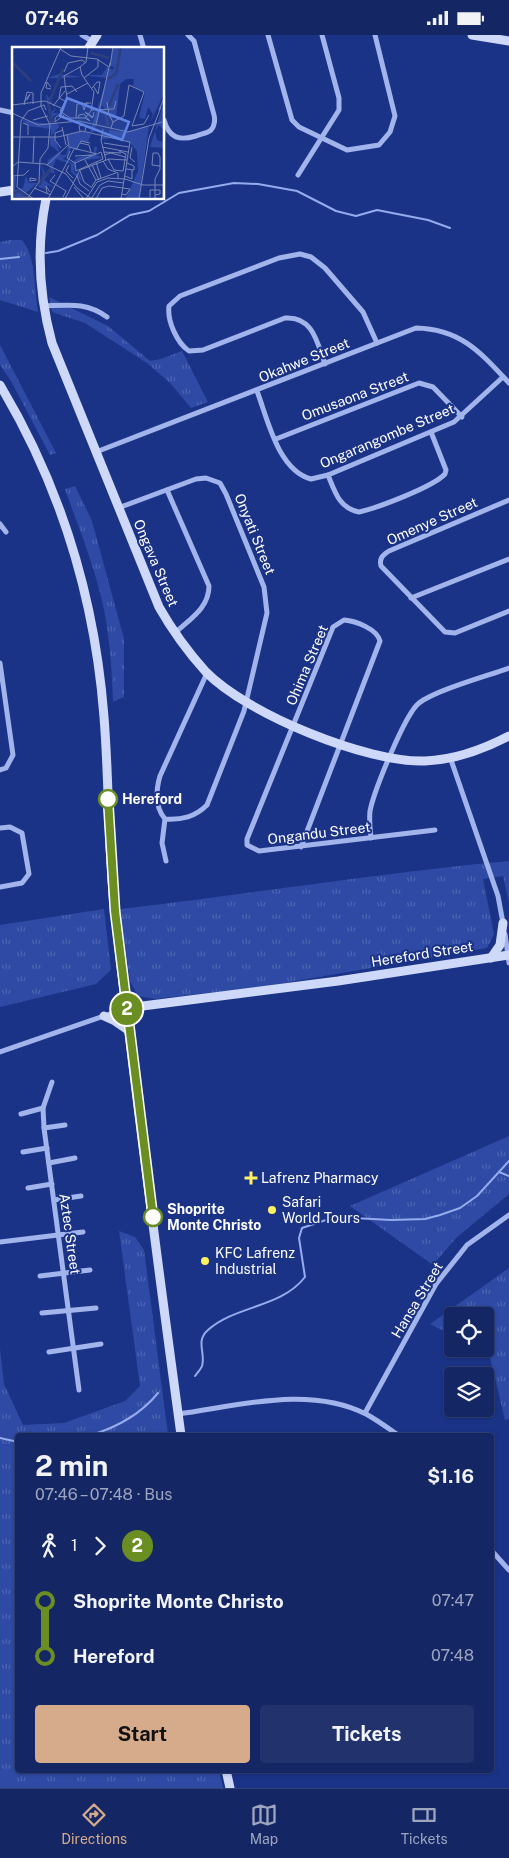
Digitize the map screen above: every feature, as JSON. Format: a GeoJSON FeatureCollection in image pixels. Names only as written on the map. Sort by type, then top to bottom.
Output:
{"type":"FeatureCollection","features":[{"type":"Feature","properties":{"kind":"main road"},"geometry":{"type":"LineString","coordinates":[[473,35],[509,41]]}},
{"type":"Feature","properties":{"kind":"main road","name":"Ongava Street"},"geometry":{"type":"LineString","coordinates":[[46,200],[39,242],[45,317],[52,343],[159,607],[175,633],[207,673],[247,702],[270,715],[340,743],[391,757],[424,761],[450,757],[490,745],[509,736]]}},
{"type":"Feature","properties":{"kind":"main road"},"geometry":{"type":"LineString","coordinates":[[0,385],[36,452],[58,503],[74,550],[90,610],[104,717],[112,879],[128,1031],[181,1433]]}},
{"type":"Feature","properties":{"kind":"main road"},"geometry":{"type":"LineString","coordinates":[[503,923],[509,935]]}},
{"type":"Feature","properties":{"kind":"main road"},"geometry":{"type":"LineString","coordinates":[[490,958],[500,945],[503,923]]}},
{"type":"Feature","properties":{"kind":"main road","name":"Hereford Street"},"geometry":{"type":"LineString","coordinates":[[127,1008],[198,1000],[209,1002],[262,996],[320,987],[338,981],[490,958],[509,958]]}},
{"type":"Feature","properties":{"kind":"main road"},"geometry":{"type":"LineString","coordinates":[[104,1016],[119,1023],[128,1031]]}},
{"type":"Feature","properties":{"kind":"main road"},"geometry":{"type":"LineString","coordinates":[[227,1773],[230,1788]]}},
{"type":"Feature","properties":{"kind":"street"},"geometry":{"type":"LineString","coordinates":[[82,35],[92,42]]}},
{"type":"Feature","properties":{"kind":"street"},"geometry":{"type":"LineString","coordinates":[[165,124],[167,131],[176,138],[181,139],[202,134],[212,129],[214,125],[214,115],[194,41],[188,35]]}},
{"type":"Feature","properties":{"kind":"street"},"geometry":{"type":"LineString","coordinates":[[268,35],[292,120],[299,127],[347,150],[364,149],[382,142],[394,125],[394,109],[374,35]]}},
{"type":"Feature","properties":{"kind":"street"},"geometry":{"type":"LineString","coordinates":[[298,175],[323,138],[340,105],[322,35]]}},
{"type":"Feature","properties":{"kind":"street"},"geometry":{"type":"LineString","coordinates":[[324,364],[310,326],[304,321],[292,317],[203,350],[189,351],[179,341],[169,313],[169,306],[180,297],[279,258],[300,254],[311,257],[325,268],[363,311],[377,343]]}},
{"type":"Feature","properties":{"kind":"street"},"geometry":{"type":"LineString","coordinates":[[45,306],[76,305],[95,308],[107,317]]}},
{"type":"Feature","properties":{"kind":"street","name":"Okahwe Street"},"geometry":{"type":"LineString","coordinates":[[96,453],[416,328],[441,332],[471,345],[509,383]]}},
{"type":"Feature","properties":{"kind":"street","name":"Ongarangombe Street"},"geometry":{"type":"LineString","coordinates":[[257,391],[285,459],[299,474],[311,479],[328,475],[462,417],[503,377]]}},
{"type":"Feature","properties":{"kind":"street","name":"Omusaona Street"},"geometry":{"type":"LineString","coordinates":[[276,439],[419,383],[433,387],[462,417]]}},
{"type":"Feature","properties":{"kind":"street"},"geometry":{"type":"LineString","coordinates":[[328,475],[338,499],[344,506],[359,513],[374,508],[434,482],[445,474],[446,469],[431,432]]}},
{"type":"Feature","properties":{"kind":"street","name":"Onyati Street"},"geometry":{"type":"LineString","coordinates":[[118,508],[200,478],[220,483],[264,587],[267,604],[265,627],[247,702]]}},
{"type":"Feature","properties":{"kind":"street"},"geometry":{"type":"LineString","coordinates":[[167,490],[209,586],[209,595],[204,606],[175,633]]}},
{"type":"Feature","properties":{"kind":"street","name":"Omenye Street"},"geometry":{"type":"LineString","coordinates":[[509,499],[402,545],[383,556],[381,566],[445,632],[455,633],[509,611]]}},
{"type":"Feature","properties":{"kind":"street"},"geometry":{"type":"LineString","coordinates":[[0,524],[6,532]]}},
{"type":"Feature","properties":{"kind":"street"},"geometry":{"type":"LineString","coordinates":[[412,598],[509,559]]}},
{"type":"Feature","properties":{"kind":"street","name":"Ohima Street"},"geometry":{"type":"LineString","coordinates":[[293,725],[333,627],[344,620],[357,623],[376,633],[380,641],[301,847]]}},
{"type":"Feature","properties":{"kind":"street"},"geometry":{"type":"LineString","coordinates":[[0,663],[13,755],[6,768],[0,769]]}},
{"type":"Feature","properties":{"kind":"street"},"geometry":{"type":"LineString","coordinates":[[371,838],[369,819],[371,807],[405,721],[420,702],[509,668]]}},
{"type":"Feature","properties":{"kind":"street"},"geometry":{"type":"LineString","coordinates":[[166,861],[162,843],[165,819],[161,814],[156,789],[160,776],[207,673]]}},
{"type":"Feature","properties":{"kind":"street"},"geometry":{"type":"LineString","coordinates":[[165,819],[177,820],[190,817],[199,813],[206,805],[247,702]]}},
{"type":"Feature","properties":{"kind":"street","name":"Ongandu Street"},"geometry":{"type":"LineString","coordinates":[[293,725],[247,839],[247,845],[259,851],[435,830]]}},
{"type":"Feature","properties":{"kind":"street"},"geometry":{"type":"LineString","coordinates":[[450,757],[498,896],[509,958]]}},
{"type":"Feature","properties":{"kind":"street"},"geometry":{"type":"LineString","coordinates":[[0,828],[10,827],[22,833],[29,874],[22,883],[0,887]]}},
{"type":"Feature","properties":{"kind":"street","name":"Hereford Street"},"geometry":{"type":"LineString","coordinates":[[0,1052],[127,1008]]}},
{"type":"Feature","properties":{"kind":"street","name":"Aztec Street"},"geometry":{"type":"LineString","coordinates":[[52,1082],[43,1108],[44,1128],[79,1390]]}},
{"type":"Feature","properties":{"kind":"street"},"geometry":{"type":"LineString","coordinates":[[20,1114],[43,1108]]}},
{"type":"Feature","properties":{"kind":"street"},"geometry":{"type":"LineString","coordinates":[[44,1128],[64,1125]]}},
{"type":"Feature","properties":{"kind":"street"},"geometry":{"type":"LineString","coordinates":[[23,1152],[47,1148]]}},
{"type":"Feature","properties":{"kind":"street"},"geometry":{"type":"LineString","coordinates":[[49,1163],[75,1158]]}},
{"type":"Feature","properties":{"kind":"street"},"geometry":{"type":"LineString","coordinates":[[28,1188],[52,1184]]}},
{"type":"Feature","properties":{"kind":"street"},"geometry":{"type":"LineString","coordinates":[[54,1200],[81,1196]]}},
{"type":"Feature","properties":{"kind":"street","name":"Hansa Street"},"geometry":{"type":"LineString","coordinates":[[365,1413],[436,1284],[467,1245],[509,1215]]}},
{"type":"Feature","properties":{"kind":"street"},"geometry":{"type":"LineString","coordinates":[[0,1242],[84,1232]]}},
{"type":"Feature","properties":{"kind":"street"},"geometry":{"type":"LineString","coordinates":[[40,1277],[90,1270]]}},
{"type":"Feature","properties":{"kind":"street"},"geometry":{"type":"LineString","coordinates":[[42,1313],[96,1308]]}},
{"type":"Feature","properties":{"kind":"street"},"geometry":{"type":"LineString","coordinates":[[50,1351],[101,1343]]}},
{"type":"Feature","properties":{"kind":"street"},"geometry":{"type":"LineString","coordinates":[[178,1414],[290,1399],[328,1402],[365,1413],[395,1433]]}},
{"type":"Feature","properties":{"kind":"street"},"geometry":{"type":"LineString","coordinates":[[494,1553],[509,1570]]}},
{"type":"Feature","properties":{"kind":"green space"},"geometry":{"type":"Polygon","coordinates":[[[22,240],[27,247],[34,274],[38,312],[0,300],[0,242],[22,240]]]}},
{"type":"Feature","properties":{"kind":"green space"},"geometry":{"type":"Polygon","coordinates":[[[49,297],[108,326],[150,361],[182,351],[208,402],[191,408],[170,383],[147,363],[85,323],[52,312],[49,297]]]}},
{"type":"Feature","properties":{"kind":"green space"},"geometry":{"type":"Polygon","coordinates":[[[0,345],[56,453],[50,455],[11,381],[0,365],[0,345]]]}},
{"type":"Feature","properties":{"kind":"green space"},"geometry":{"type":"Polygon","coordinates":[[[75,486],[92,521],[124,639],[124,697],[113,702],[109,644],[101,595],[87,549],[65,489],[75,486]]]}},
{"type":"Feature","properties":{"kind":"green space"},"geometry":{"type":"Polygon","coordinates":[[[509,861],[509,903],[503,876],[483,879],[494,934],[487,948],[261,987],[155,999],[138,996],[130,981],[120,909],[412,871],[509,861]]]}},
{"type":"Feature","properties":{"kind":"green space"},"geometry":{"type":"Polygon","coordinates":[[[104,909],[111,970],[96,984],[0,1007],[0,925],[104,909]]]}},
{"type":"Feature","properties":{"kind":"green space"},"geometry":{"type":"Polygon","coordinates":[[[509,1136],[509,1194],[456,1238],[433,1265],[350,1206],[509,1136]]]}},
{"type":"Feature","properties":{"kind":"green space"},"geometry":{"type":"Polygon","coordinates":[[[119,1231],[135,1237],[144,1250],[168,1433],[15,1433],[15,1773],[220,1773],[223,1788],[0,1788],[0,1349],[4,1384],[23,1425],[64,1423],[125,1401],[140,1386],[119,1231]]]}},
{"type":"Feature","properties":{"kind":"green space"},"geometry":{"type":"Polygon","coordinates":[[[509,1268],[509,1419],[505,1420],[494,1367],[492,1367],[490,1357],[494,1357],[494,1307],[454,1307],[509,1268]]]}},
{"type":"Feature","properties":{"kind":"green space"},"geometry":{"type":"Polygon","coordinates":[[[444,1314],[444,1331],[430,1324],[444,1314]]]}},
{"type":"Feature","properties":{"kind":"waterway"},"geometry":{"type":"LineString","coordinates":[[46,253],[58,251],[97,235],[130,215],[149,211],[179,193],[234,183],[258,184],[297,191],[336,211],[356,216],[377,210],[428,220],[450,228]]}},
{"type":"Feature","properties":{"kind":"waterway"},"geometry":{"type":"LineString","coordinates":[[0,259],[19,257]]}},
{"type":"Feature","properties":{"kind":"waterway"},"geometry":{"type":"LineString","coordinates":[[195,1376],[202,1366],[201,1343],[204,1334],[208,1330],[232,1316],[284,1295],[305,1277],[299,1238],[302,1228],[335,1217],[391,1220],[425,1219],[440,1215],[460,1208],[477,1196],[509,1161]]}},
{"type":"Feature","properties":{"kind":"waterway"},"geometry":{"type":"LineString","coordinates":[[499,1172],[509,1176]]}},
{"type":"Feature","properties":{"kind":"waterway"},"geometry":{"type":"LineString","coordinates":[[96,1433],[136,1414],[158,1393]]}},
{"type":"Feature","properties":{"kind":"waterway"},"geometry":{"type":"LineString","coordinates":[[0,1438],[15,1441]]}},
{"type":"Feature","properties":{"kind":"bus line","name":"2"},"geometry":{"type":"LineString","coordinates":[[108,799],[115,911],[128,1031],[153,1217]]}},
{"type":"Feature","properties":{"kind":"place","name":"Hereford"},"geometry":{"type":"Point","coordinates":[108,799]}},
{"type":"Feature","properties":{"kind":"place","name":"Lafrenz Pharmacy"},"geometry":{"type":"Point","coordinates":[251,1178]}},
{"type":"Feature","properties":{"kind":"place","name":"Safari World Tours"},"geometry":{"type":"Point","coordinates":[272,1210]}},
{"type":"Feature","properties":{"kind":"place","name":"Shoprite Monte Christo"},"geometry":{"type":"Point","coordinates":[153,1217]}},
{"type":"Feature","properties":{"kind":"place","name":"KFC Lafrenz Industrial"},"geometry":{"type":"Point","coordinates":[205,1261]}}]}
